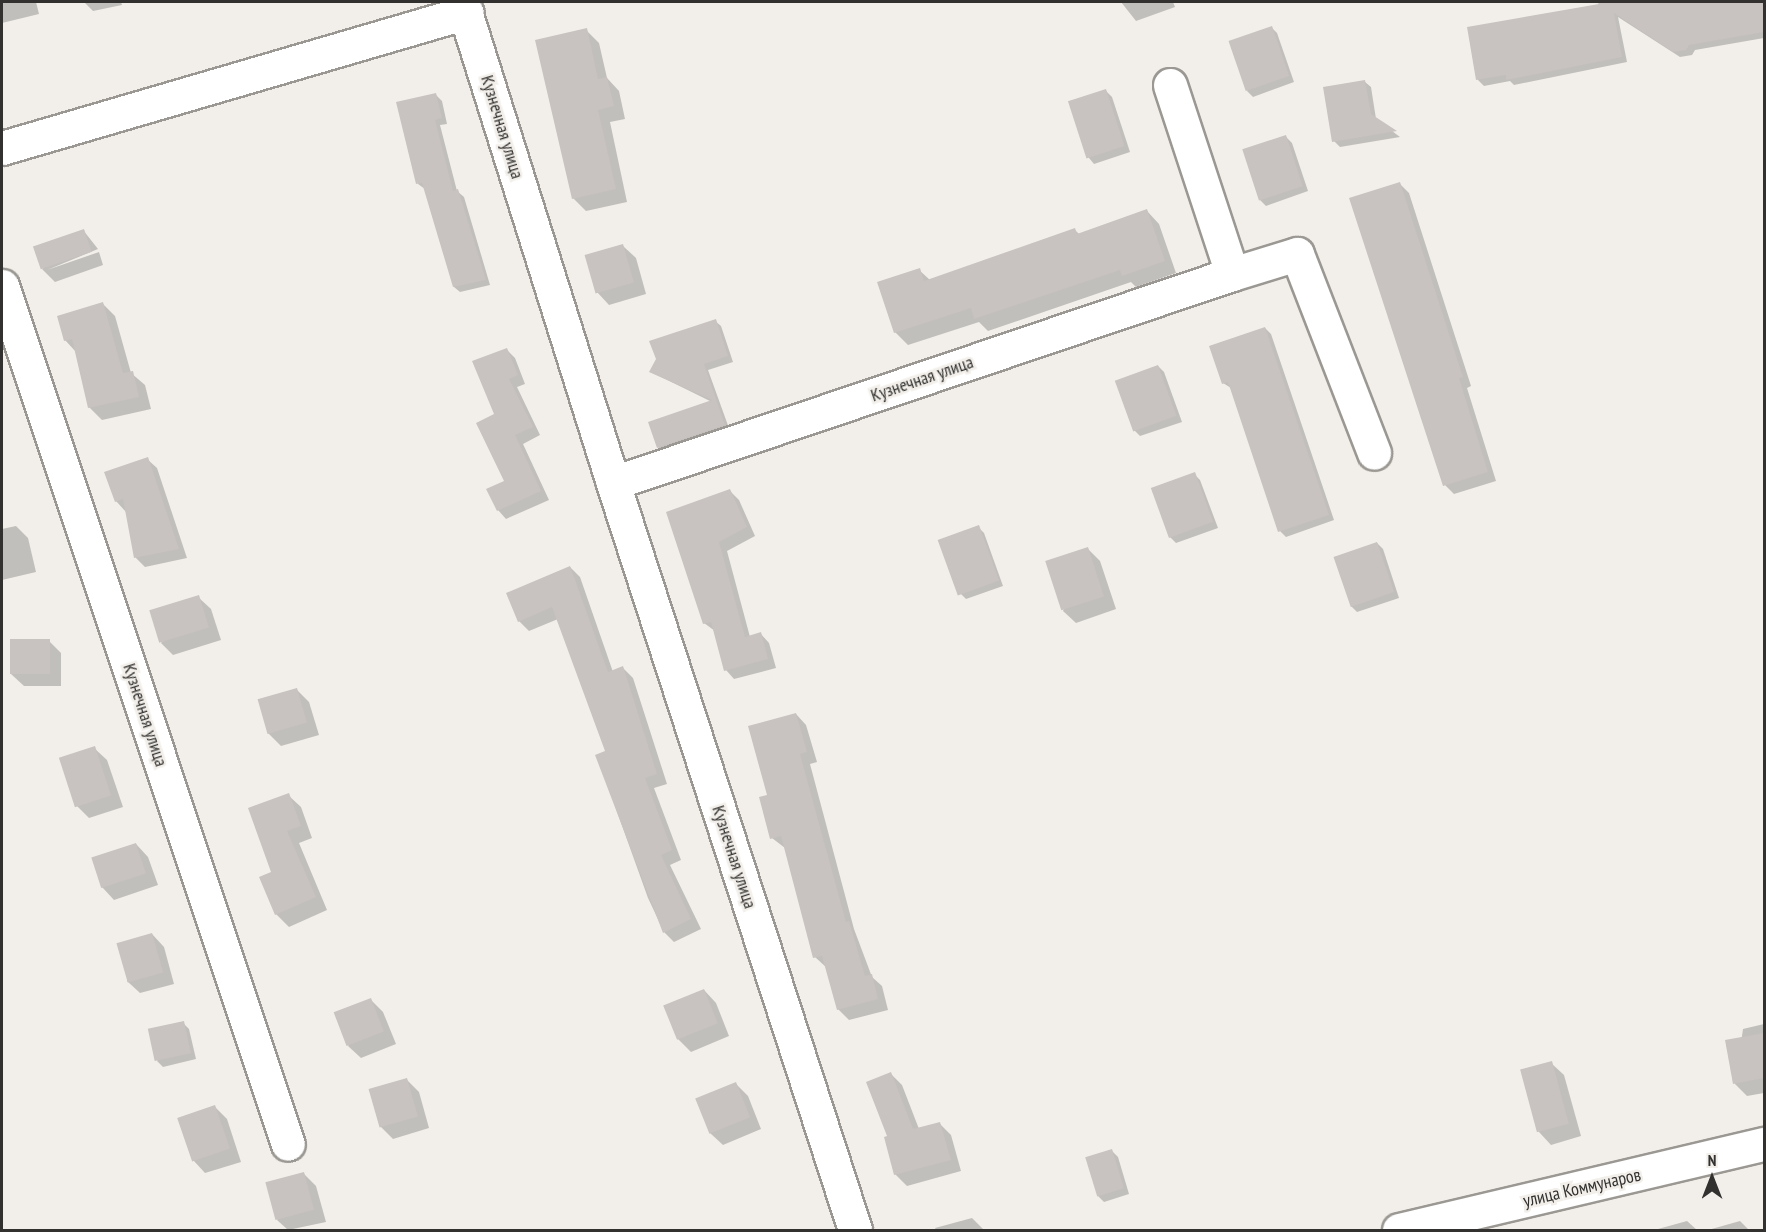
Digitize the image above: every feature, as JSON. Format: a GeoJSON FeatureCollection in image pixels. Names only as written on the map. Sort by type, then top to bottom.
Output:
{"type":"FeatureCollection","features":[{"type":"Feature","properties":{"kind":"street","name":"Кузнечная улица"},"geometry":{"type":"LineString","coordinates":[[2,148],[464,7],[613,483],[855,1230]]}},
{"type":"Feature","properties":{"kind":"street"},"geometry":{"type":"LineString","coordinates":[[1170,85],[1232,274]]}},
{"type":"Feature","properties":{"kind":"street","name":"Кузнечная улица"},"geometry":{"type":"LineString","coordinates":[[613,483],[1297,254],[1374,453]]}},
{"type":"Feature","properties":{"kind":"street","name":"Кузнечная улица"},"geometry":{"type":"LineString","coordinates":[[2,286],[288,1144]]}},
{"type":"Feature","properties":{"kind":"street","name":"улица Коммунаров"},"geometry":{"type":"LineString","coordinates":[[1399,1230],[1764,1144]]}},
{"type":"Feature","properties":{"kind":"building"},"geometry":{"type":"Polygon","coordinates":[[[1596,2],[1764,2],[1764,32],[1689,45],[1686,50],[1673,52],[1614,13],[1622,57],[1506,80],[1506,75],[1476,80],[1467,27],[1599,4],[1596,2]]]}},
{"type":"Feature","properties":{"kind":"building"},"geometry":{"type":"Polygon","coordinates":[[[1272,26],[1289,76],[1246,91],[1229,41],[1272,26]]]}},
{"type":"Feature","properties":{"kind":"building"},"geometry":{"type":"Polygon","coordinates":[[[587,28],[598,79],[607,77],[614,106],[598,110],[616,189],[572,199],[535,40],[587,28]]]}},
{"type":"Feature","properties":{"kind":"building"},"geometry":{"type":"Polygon","coordinates":[[[1365,80],[1371,114],[1397,131],[1332,142],[1323,87],[1365,80]]]}},
{"type":"Feature","properties":{"kind":"building"},"geometry":{"type":"Polygon","coordinates":[[[1106,89],[1125,146],[1086,158],[1068,101],[1106,89]]]}},
{"type":"Feature","properties":{"kind":"building"},"geometry":{"type":"Polygon","coordinates":[[[436,93],[442,118],[435,120],[453,191],[458,189],[486,280],[453,287],[422,183],[416,184],[396,102],[436,93]]]}},
{"type":"Feature","properties":{"kind":"building"},"geometry":{"type":"Polygon","coordinates":[[[1286,135],[1303,186],[1259,201],[1242,149],[1286,135]]]}},
{"type":"Feature","properties":{"kind":"building"},"geometry":{"type":"Polygon","coordinates":[[[1400,182],[1463,377],[1459,378],[1488,472],[1443,486],[1349,198],[1400,182]]]}},
{"type":"Feature","properties":{"kind":"building"},"geometry":{"type":"Polygon","coordinates":[[[1147,209],[1165,261],[1122,276],[1120,270],[974,319],[971,308],[894,333],[877,282],[920,268],[924,281],[1075,228],[1077,234],[1147,209]]]}},
{"type":"Feature","properties":{"kind":"building"},"geometry":{"type":"Polygon","coordinates":[[[84,229],[92,252],[41,269],[33,247],[84,229]]]}},
{"type":"Feature","properties":{"kind":"building"},"geometry":{"type":"Polygon","coordinates":[[[623,244],[634,282],[596,293],[585,255],[623,244]]]}},
{"type":"Feature","properties":{"kind":"building"},"geometry":{"type":"Polygon","coordinates":[[[103,302],[123,373],[133,371],[139,397],[88,408],[72,339],[64,341],[57,316],[103,302]]]}},
{"type":"Feature","properties":{"kind":"building"},"geometry":{"type":"Polygon","coordinates":[[[716,319],[728,356],[704,364],[725,425],[657,448],[648,422],[712,400],[649,372],[656,359],[649,341],[716,319]]]}},
{"type":"Feature","properties":{"kind":"building"},"geometry":{"type":"Polygon","coordinates":[[[1265,327],[1329,515],[1278,532],[1228,382],[1222,384],[1209,346],[1265,327]]]}},
{"type":"Feature","properties":{"kind":"building"},"geometry":{"type":"Polygon","coordinates":[[[507,348],[518,375],[509,379],[533,427],[515,435],[541,491],[497,511],[486,489],[504,481],[476,423],[494,414],[472,361],[507,348]]]}},
{"type":"Feature","properties":{"kind":"building"},"geometry":{"type":"Polygon","coordinates":[[[1158,365],[1176,416],[1133,431],[1115,381],[1158,365]]]}},
{"type":"Feature","properties":{"kind":"building"},"geometry":{"type":"Polygon","coordinates":[[[148,457],[179,549],[134,558],[123,499],[115,502],[104,472],[148,457]]]}},
{"type":"Feature","properties":{"kind":"building"},"geometry":{"type":"Polygon","coordinates":[[[1195,472],[1213,522],[1169,538],[1151,488],[1195,472]]]}},
{"type":"Feature","properties":{"kind":"building"},"geometry":{"type":"Polygon","coordinates":[[[730,489],[747,527],[719,542],[745,637],[761,632],[768,659],[724,671],[711,622],[703,624],[666,512],[730,489]]]}},
{"type":"Feature","properties":{"kind":"building"},"geometry":{"type":"Polygon","coordinates":[[[979,525],[999,580],[958,595],[938,540],[979,525]]]}},
{"type":"Feature","properties":{"kind":"building"},"geometry":{"type":"Polygon","coordinates":[[[1377,542],[1394,592],[1351,607],[1334,557],[1377,542]]]}},
{"type":"Feature","properties":{"kind":"building"},"geometry":{"type":"Polygon","coordinates":[[[1088,547],[1104,596],[1061,610],[1045,561],[1088,547]]]}},
{"type":"Feature","properties":{"kind":"building"},"geometry":{"type":"Polygon","coordinates":[[[570,566],[608,672],[623,666],[657,774],[645,778],[672,850],[661,855],[691,919],[663,933],[595,755],[605,751],[552,607],[518,622],[506,593],[570,566]]]}},
{"type":"Feature","properties":{"kind":"building"},"geometry":{"type":"Polygon","coordinates":[[[199,595],[209,628],[159,643],[149,610],[199,595]]]}},
{"type":"Feature","properties":{"kind":"building"},"geometry":{"type":"Polygon","coordinates":[[[10,639],[50,639],[50,674],[10,674],[10,639]]]}},
{"type":"Feature","properties":{"kind":"building"},"geometry":{"type":"Polygon","coordinates":[[[297,688],[307,723],[268,734],[258,699],[297,688]]]}},
{"type":"Feature","properties":{"kind":"building"},"geometry":{"type":"Polygon","coordinates":[[[796,713],[807,752],[800,754],[846,922],[849,921],[865,976],[872,974],[878,999],[837,1010],[822,956],[813,958],[781,836],[770,839],[759,797],[767,795],[748,726],[796,713]]]}},
{"type":"Feature","properties":{"kind":"building"},"geometry":{"type":"Polygon","coordinates":[[[95,746],[111,795],[75,807],[59,758],[95,746]]]}},
{"type":"Feature","properties":{"kind":"building"},"geometry":{"type":"Polygon","coordinates":[[[289,793],[301,826],[287,831],[316,897],[275,915],[259,877],[271,872],[248,808],[289,793]]]}},
{"type":"Feature","properties":{"kind":"building"},"geometry":{"type":"Polygon","coordinates":[[[136,843],[146,873],[101,888],[91,858],[136,843]]]}},
{"type":"Feature","properties":{"kind":"building"},"geometry":{"type":"Polygon","coordinates":[[[152,933],[163,972],[128,983],[116,943],[152,933]]]}},
{"type":"Feature","properties":{"kind":"building"},"geometry":{"type":"Polygon","coordinates":[[[704,989],[718,1023],[677,1040],[663,1005],[704,989]]]}},
{"type":"Feature","properties":{"kind":"building"},"geometry":{"type":"Polygon","coordinates":[[[371,998],[384,1032],[347,1046],[334,1012],[371,998]]]}},
{"type":"Feature","properties":{"kind":"building"},"geometry":{"type":"Polygon","coordinates":[[[184,1021],[191,1053],[155,1061],[148,1029],[184,1021]]]}},
{"type":"Feature","properties":{"kind":"building"},"geometry":{"type":"Polygon","coordinates":[[[1764,1033],[1764,1078],[1733,1084],[1725,1040],[1764,1033]]]}},
{"type":"Feature","properties":{"kind":"building"},"geometry":{"type":"Polygon","coordinates":[[[1552,1061],[1569,1124],[1537,1132],[1520,1070],[1552,1061]]]}},
{"type":"Feature","properties":{"kind":"building"},"geometry":{"type":"Polygon","coordinates":[[[891,1072],[913,1129],[940,1122],[951,1160],[894,1175],[884,1137],[887,1136],[866,1082],[891,1072]]]}},
{"type":"Feature","properties":{"kind":"building"},"geometry":{"type":"Polygon","coordinates":[[[407,1078],[418,1116],[380,1127],[369,1089],[407,1078]]]}},
{"type":"Feature","properties":{"kind":"building"},"geometry":{"type":"Polygon","coordinates":[[[736,1082],[750,1117],[709,1134],[695,1098],[736,1082]]]}},
{"type":"Feature","properties":{"kind":"building"},"geometry":{"type":"Polygon","coordinates":[[[215,1105],[230,1148],[192,1162],[177,1118],[215,1105]]]}},
{"type":"Feature","properties":{"kind":"building"},"geometry":{"type":"Polygon","coordinates":[[[1112,1149],[1124,1188],[1097,1196],[1085,1157],[1112,1149]]]}},
{"type":"Feature","properties":{"kind":"building"},"geometry":{"type":"Polygon","coordinates":[[[304,1172],[314,1210],[275,1220],[265,1182],[304,1172]]]}}]}
